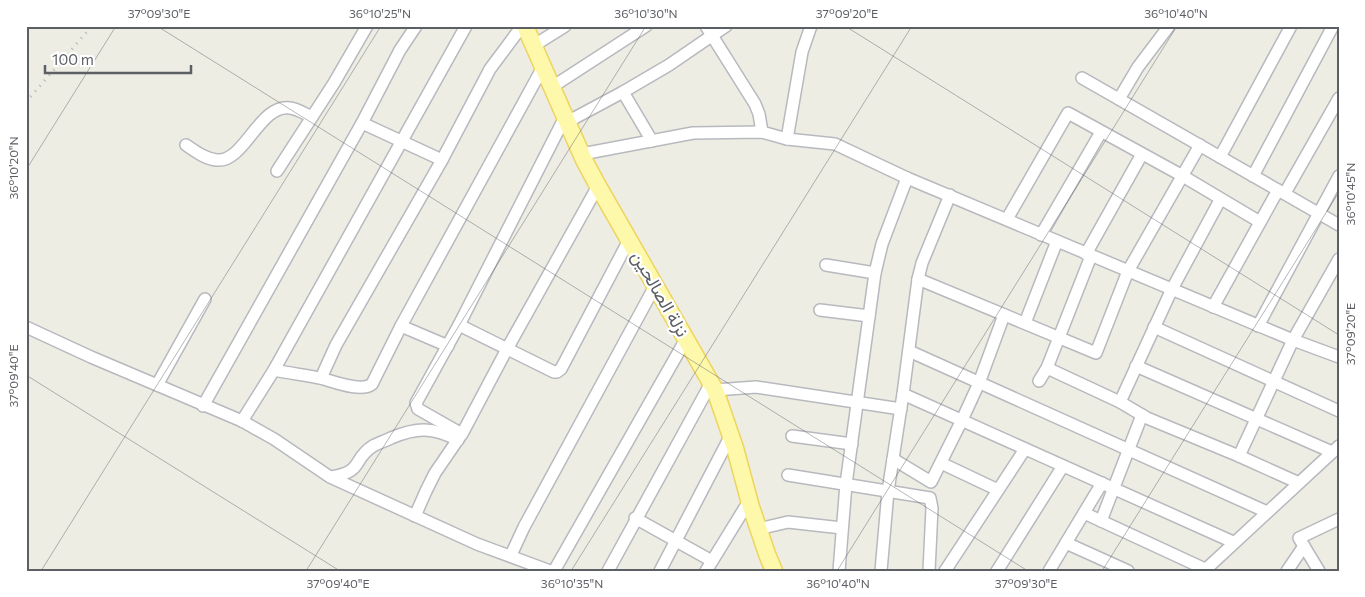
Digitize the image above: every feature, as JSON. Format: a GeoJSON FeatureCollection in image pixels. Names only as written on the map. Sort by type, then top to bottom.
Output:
{"type":"FeatureCollection","features":[{"type":"Feature","properties":{"kind":"main road","name":"نزلة الصالحين"},"geometry":{"type":"LineString","coordinates":[[524,26],[598,186],[713,387],[731,435],[749,501],[774,571]]}},
{"type":"Feature","properties":{"kind":"street"},"geometry":{"type":"LineString","coordinates":[[277,171],[334,83],[367,26]]}},
{"type":"Feature","properties":{"kind":"street"},"geometry":{"type":"LineString","coordinates":[[203,406],[362,123],[400,50],[416,26]]}},
{"type":"Feature","properties":{"kind":"street"},"geometry":{"type":"LineString","coordinates":[[242,422],[274,370],[466,26]]}},
{"type":"Feature","properties":{"kind":"street"},"geometry":{"type":"LineString","coordinates":[[321,378],[336,345],[442,160],[490,68],[524,26]]}},
{"type":"Feature","properties":{"kind":"street"},"geometry":{"type":"LineString","coordinates":[[534,46],[565,26]]}},
{"type":"Feature","properties":{"kind":"street"},"geometry":{"type":"LineString","coordinates":[[552,87],[646,26]]}},
{"type":"Feature","properties":{"kind":"street"},"geometry":{"type":"LineString","coordinates":[[460,437],[416,406],[416,403],[448,346],[566,120],[623,92],[669,65],[709,31],[726,26]]}},
{"type":"Feature","properties":{"kind":"street"},"geometry":{"type":"LineString","coordinates":[[787,139],[802,52],[811,26]]}},
{"type":"Feature","properties":{"kind":"street"},"geometry":{"type":"LineString","coordinates":[[1119,99],[1138,67],[1169,26]]}},
{"type":"Feature","properties":{"kind":"street"},"geometry":{"type":"LineString","coordinates":[[1220,157],[1291,26]]}},
{"type":"Feature","properties":{"kind":"street"},"geometry":{"type":"LineString","coordinates":[[1253,176],[1333,26]]}},
{"type":"Feature","properties":{"kind":"street"},"geometry":{"type":"LineString","coordinates":[[709,31],[755,104],[762,132]]}},
{"type":"Feature","properties":{"kind":"street"},"geometry":{"type":"LineString","coordinates":[[274,370],[321,378],[345,385],[370,386],[543,67]]}},
{"type":"Feature","properties":{"kind":"street"},"geometry":{"type":"LineString","coordinates":[[1082,78],[1339,225]]}},
{"type":"Feature","properties":{"kind":"street"},"geometry":{"type":"LineString","coordinates":[[623,92],[652,141]]}},
{"type":"Feature","properties":{"kind":"street"},"geometry":{"type":"LineString","coordinates":[[1213,307],[1260,222],[1282,192],[1339,98]]}},
{"type":"Feature","properties":{"kind":"street"},"geometry":{"type":"LineString","coordinates":[[186,145],[208,158],[220,161],[232,155],[262,122],[277,109],[290,108],[312,117]]}},
{"type":"Feature","properties":{"kind":"street"},"geometry":{"type":"LineString","coordinates":[[1007,219],[1068,113],[1181,175],[1220,200],[1260,222]]}},
{"type":"Feature","properties":{"kind":"street"},"geometry":{"type":"LineString","coordinates":[[362,123],[442,160]]}},
{"type":"Feature","properties":{"kind":"street"},"geometry":{"type":"LineString","coordinates":[[582,154],[693,133],[762,132],[787,139],[835,144],[907,178],[1041,235],[1258,326],[1338,356]]}},
{"type":"Feature","properties":{"kind":"street"},"geometry":{"type":"LineString","coordinates":[[1041,235],[1101,132]]}},
{"type":"Feature","properties":{"kind":"street"},"geometry":{"type":"LineString","coordinates":[[918,279],[1096,353],[1128,270],[1200,145]]}},
{"type":"Feature","properties":{"kind":"street"},"geometry":{"type":"LineString","coordinates":[[1039,381],[1047,368],[1089,255],[1142,154]]}},
{"type":"Feature","properties":{"kind":"street"},"geometry":{"type":"LineString","coordinates":[[1258,326],[1339,176]]}},
{"type":"Feature","properties":{"kind":"street"},"geometry":{"type":"LineString","coordinates":[[838,571],[846,484],[875,273],[882,244],[907,178]]}},
{"type":"Feature","properties":{"kind":"street"},"geometry":{"type":"LineString","coordinates":[[415,516],[435,473],[460,437],[598,186]]}},
{"type":"Feature","properties":{"kind":"street"},"geometry":{"type":"LineString","coordinates":[[881,571],[888,490],[918,279],[922,263],[950,195]]}},
{"type":"Feature","properties":{"kind":"street"},"geometry":{"type":"LineString","coordinates":[[1120,402],[1172,289],[1220,200]]}},
{"type":"Feature","properties":{"kind":"street"},"geometry":{"type":"LineString","coordinates":[[459,325],[557,372],[561,369],[629,240]]}},
{"type":"Feature","properties":{"kind":"street"},"geometry":{"type":"LineString","coordinates":[[1025,323],[1057,241]]}},
{"type":"Feature","properties":{"kind":"street"},"geometry":{"type":"LineString","coordinates":[[1239,456],[1293,340],[1339,260]]}},
{"type":"Feature","properties":{"kind":"street"},"geometry":{"type":"LineString","coordinates":[[826,265],[875,273]]}},
{"type":"Feature","properties":{"kind":"street"},"geometry":{"type":"LineString","coordinates":[[511,555],[529,518],[655,286]]}},
{"type":"Feature","properties":{"kind":"street"},"geometry":{"type":"LineString","coordinates":[[157,385],[205,299]]}},
{"type":"Feature","properties":{"kind":"street"},"geometry":{"type":"LineString","coordinates":[[820,310],[869,316]]}},
{"type":"Feature","properties":{"kind":"street"},"geometry":{"type":"LineString","coordinates":[[893,459],[931,482],[979,383],[1004,314]]}},
{"type":"Feature","properties":{"kind":"street"},"geometry":{"type":"LineString","coordinates":[[401,326],[448,346]]}},
{"type":"Feature","properties":{"kind":"street"},"geometry":{"type":"LineString","coordinates":[[26,327],[242,422],[274,440],[330,478],[477,544],[550,571]]}},
{"type":"Feature","properties":{"kind":"street"},"geometry":{"type":"LineString","coordinates":[[1154,327],[1339,411]]}},
{"type":"Feature","properties":{"kind":"street"},"geometry":{"type":"LineString","coordinates":[[554,571],[686,339]]}},
{"type":"Feature","properties":{"kind":"street"},"geometry":{"type":"LineString","coordinates":[[909,351],[1267,512]]}},
{"type":"Feature","properties":{"kind":"street"},"geometry":{"type":"LineString","coordinates":[[1084,513],[1204,570],[1335,449],[1257,419],[1136,366]]}},
{"type":"Feature","properties":{"kind":"street"},"geometry":{"type":"LineString","coordinates":[[1047,368],[1120,402],[1142,415],[1299,483]]}},
{"type":"Feature","properties":{"kind":"street"},"geometry":{"type":"LineString","coordinates":[[608,571],[635,518],[713,387],[756,387],[901,408]]}},
{"type":"Feature","properties":{"kind":"street"},"geometry":{"type":"LineString","coordinates":[[903,394],[1233,542]]}},
{"type":"Feature","properties":{"kind":"street"},"geometry":{"type":"LineString","coordinates":[[1101,522],[1142,415]]}},
{"type":"Feature","properties":{"kind":"street"},"geometry":{"type":"LineString","coordinates":[[330,478],[345,475],[353,470],[372,446],[408,431],[429,430],[460,437]]}},
{"type":"Feature","properties":{"kind":"street"},"geometry":{"type":"LineString","coordinates":[[660,571],[731,435]]}},
{"type":"Feature","properties":{"kind":"street"},"geometry":{"type":"LineString","coordinates":[[792,436],[852,444]]}},
{"type":"Feature","properties":{"kind":"street"},"geometry":{"type":"LineString","coordinates":[[946,571],[1026,449]]}},
{"type":"Feature","properties":{"kind":"street"},"geometry":{"type":"LineString","coordinates":[[941,463],[998,490]]}},
{"type":"Feature","properties":{"kind":"street"},"geometry":{"type":"LineString","coordinates":[[997,571],[1063,466]]}},
{"type":"Feature","properties":{"kind":"street"},"geometry":{"type":"LineString","coordinates":[[788,475],[930,498],[932,508],[929,571]]}},
{"type":"Feature","properties":{"kind":"street"},"geometry":{"type":"LineString","coordinates":[[1049,571],[1102,483]]}},
{"type":"Feature","properties":{"kind":"street"},"geometry":{"type":"LineString","coordinates":[[635,518],[676,540],[709,566],[749,501]]}},
{"type":"Feature","properties":{"kind":"street"},"geometry":{"type":"LineString","coordinates":[[1319,571],[1299,538],[1339,519]]}},
{"type":"Feature","properties":{"kind":"street"},"geometry":{"type":"LineString","coordinates":[[758,529],[788,522],[842,528]]}},
{"type":"Feature","properties":{"kind":"street"},"geometry":{"type":"LineString","coordinates":[[1066,544],[1102,566],[1128,571]]}},
{"type":"Feature","properties":{"kind":"street"},"geometry":{"type":"LineString","coordinates":[[1287,571],[1304,546]]}},
{"type":"Feature","properties":{"kind":"railway"},"geometry":{"type":"LineString","coordinates":[[26,102],[92,26]]}}]}
